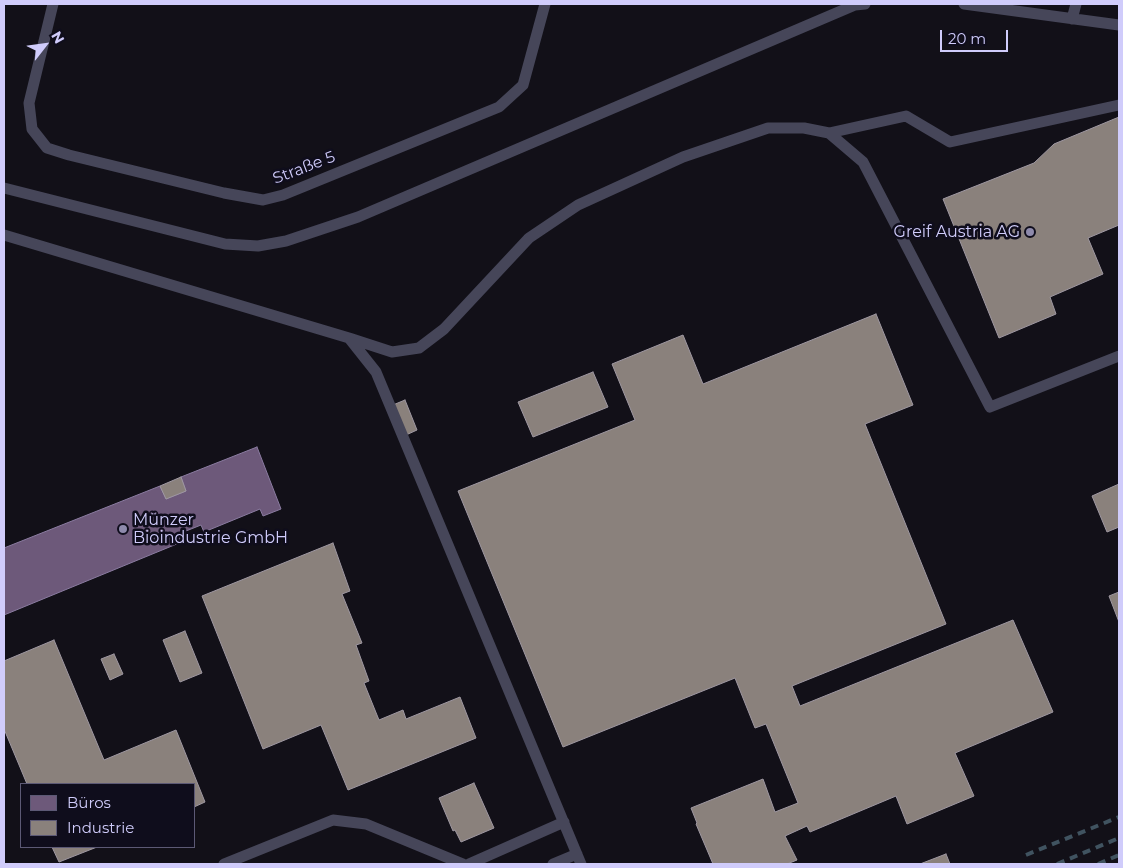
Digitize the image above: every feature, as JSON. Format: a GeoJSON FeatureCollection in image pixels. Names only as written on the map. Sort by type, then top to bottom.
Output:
{"type":"FeatureCollection","features":[{"type":"Feature","properties":{"kind":"lane","name":"Straße 5"},"geometry":{"type":"LineString","coordinates":[[53,4],[29,103],[32,129],[47,148],[68,155],[224,193],[263,200],[283,195],[499,107],[523,85],[545,4]]}},
{"type":"Feature","properties":{"kind":"lane"},"geometry":{"type":"LineString","coordinates":[[4,188],[225,244],[258,246],[286,241],[358,216],[855,5],[865,4]]}},
{"type":"Feature","properties":{"kind":"lane"},"geometry":{"type":"LineString","coordinates":[[964,4],[1119,25]]}},
{"type":"Feature","properties":{"kind":"lane"},"geometry":{"type":"LineString","coordinates":[[1072,19],[1076,4]]}},
{"type":"Feature","properties":{"kind":"lane"},"geometry":{"type":"LineString","coordinates":[[4,235],[392,352],[419,348],[444,329],[529,238],[578,205],[683,157],[768,128],[804,128],[829,133],[906,116],[950,142],[1119,105]]}},
{"type":"Feature","properties":{"kind":"lane"},"geometry":{"type":"LineString","coordinates":[[829,133],[863,162],[990,407],[1119,356]]}},
{"type":"Feature","properties":{"kind":"lane"},"geometry":{"type":"LineString","coordinates":[[349,338],[376,372],[579,859],[553,864]]}},
{"type":"Feature","properties":{"kind":"lane"},"geometry":{"type":"LineString","coordinates":[[224,864],[333,820],[366,824],[463,864]]}},
{"type":"Feature","properties":{"kind":"lane"},"geometry":{"type":"LineString","coordinates":[[469,864],[564,822]]}},
{"type":"Feature","properties":{"kind":"building: Büros","name":"Münzer Bioindustrie GmbH"},"geometry":{"type":"Polygon","coordinates":[[[257,447],[281,509],[263,516],[260,509],[204,532],[201,525],[181,533],[184,541],[4,615],[4,548],[160,486],[166,499],[186,491],[181,477],[257,447]]]}},
{"type":"Feature","properties":{"kind":"building: Industrie","name":"Greif Austria AG"},"geometry":{"type":"Polygon","coordinates":[[[1119,117],[1119,225],[1088,238],[1103,274],[1050,297],[1056,314],[999,338],[943,199],[1034,163],[1054,144],[1119,117]]]}},
{"type":"Feature","properties":{"kind":"building: Industrie"},"geometry":{"type":"Polygon","coordinates":[[[876,314],[913,405],[865,424],[946,624],[792,686],[800,706],[1013,620],[1053,712],[955,753],[974,796],[907,824],[896,796],[810,832],[807,826],[785,836],[797,860],[787,864],[713,864],[691,808],[763,779],[775,812],[798,803],[766,724],[755,728],[735,678],[563,747],[458,491],[635,420],[612,364],[683,335],[703,384],[876,314]]]}},
{"type":"Feature","properties":{"kind":"building: Industrie"},"geometry":{"type":"Polygon","coordinates":[[[593,372],[608,407],[533,437],[518,402],[593,372]]]}},
{"type":"Feature","properties":{"kind":"building: Industrie"},"geometry":{"type":"Polygon","coordinates":[[[405,400],[417,430],[406,435],[393,405],[405,400]]]}},
{"type":"Feature","properties":{"kind":"building: Industrie"},"geometry":{"type":"Polygon","coordinates":[[[181,477],[186,491],[166,499],[160,486],[181,477]]]}},
{"type":"Feature","properties":{"kind":"building: Industrie"},"geometry":{"type":"Polygon","coordinates":[[[1119,484],[1119,527],[1107,532],[1092,496],[1119,484]]]}},
{"type":"Feature","properties":{"kind":"building: Industrie"},"geometry":{"type":"Polygon","coordinates":[[[333,543],[350,591],[342,594],[362,643],[356,645],[369,681],[364,683],[379,720],[403,710],[406,719],[460,697],[476,738],[348,790],[321,725],[263,749],[202,596],[333,543]]]}},
{"type":"Feature","properties":{"kind":"building: Industrie"},"geometry":{"type":"Polygon","coordinates":[[[1119,592],[1119,622],[1109,596],[1119,592]]]}},
{"type":"Feature","properties":{"kind":"building: Industrie"},"geometry":{"type":"Polygon","coordinates":[[[185,631],[202,673],[180,682],[163,640],[185,631]]]}},
{"type":"Feature","properties":{"kind":"building: Industrie"},"geometry":{"type":"Polygon","coordinates":[[[54,640],[104,760],[176,730],[205,802],[195,807],[195,783],[27,783],[4,729],[4,661],[54,640]]]}},
{"type":"Feature","properties":{"kind":"building: Industrie"},"geometry":{"type":"Polygon","coordinates":[[[114,654],[123,674],[110,680],[101,659],[114,654]]]}},
{"type":"Feature","properties":{"kind":"building: Industrie"},"geometry":{"type":"Polygon","coordinates":[[[474,783],[494,828],[461,842],[455,830],[453,831],[439,798],[474,783]]]}},
{"type":"Feature","properties":{"kind":"building: Industrie"},"geometry":{"type":"Polygon","coordinates":[[[52,848],[94,848],[59,862],[52,848]]]}},
{"type":"Feature","properties":{"kind":"building: Industrie"},"geometry":{"type":"Polygon","coordinates":[[[946,854],[950,864],[920,864],[946,854]]]}},
{"type":"Feature","properties":{"kind":"railway"},"geometry":{"type":"LineString","coordinates":[[1026,855],[1119,817]]}},
{"type":"Feature","properties":{"kind":"railway"},"geometry":{"type":"LineString","coordinates":[[1057,864],[1119,838]]}},
{"type":"Feature","properties":{"kind":"railway"},"geometry":{"type":"LineString","coordinates":[[1098,864],[1119,855]]}},
{"type":"Feature","properties":{"kind":"place","name":"Greif Austria AG"},"geometry":{"type":"Point","coordinates":[1030,232]}},
{"type":"Feature","properties":{"kind":"place","name":"Münzer Bioindustrie GmbH"},"geometry":{"type":"Point","coordinates":[123,529]}}]}
